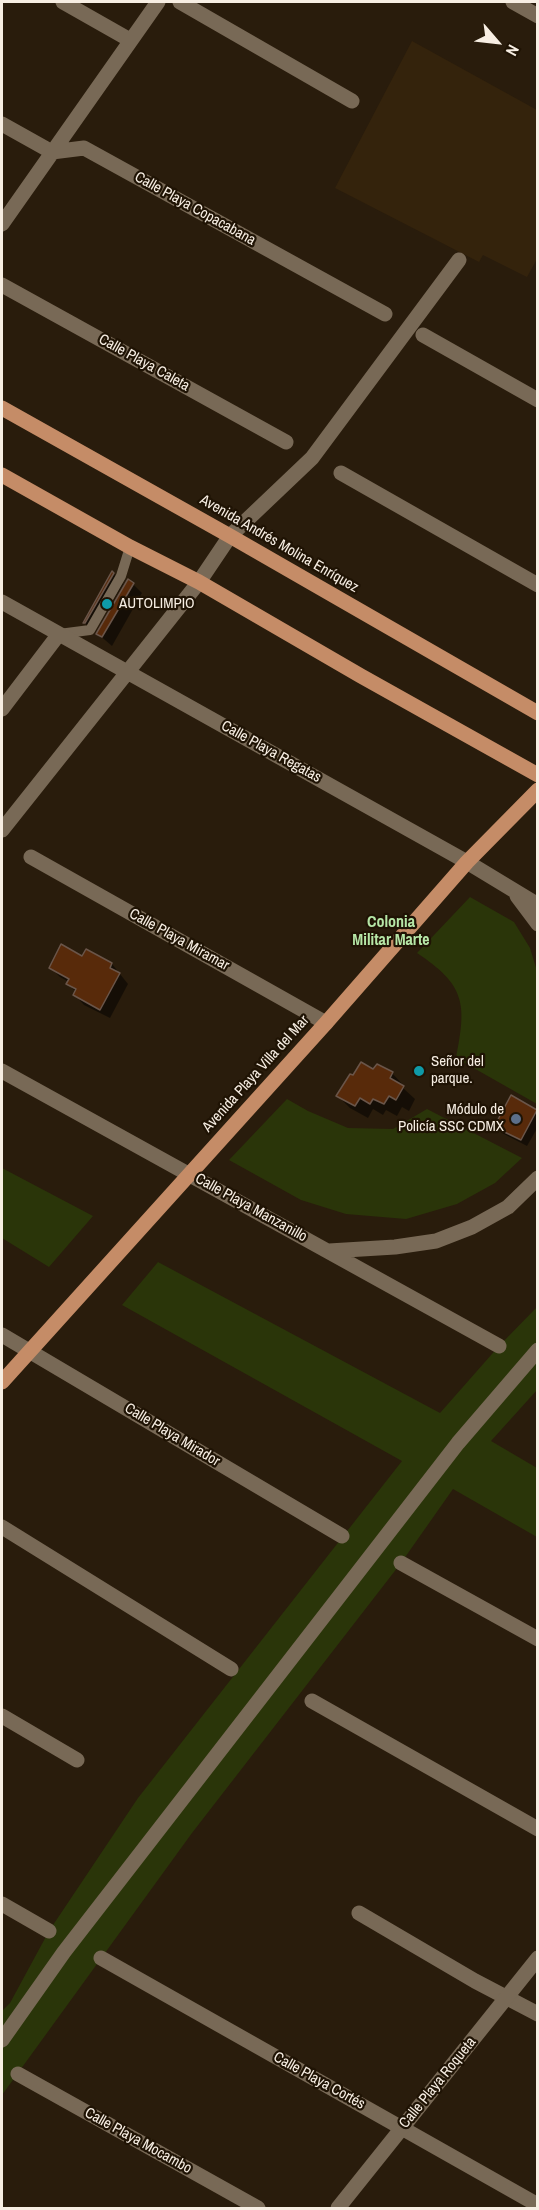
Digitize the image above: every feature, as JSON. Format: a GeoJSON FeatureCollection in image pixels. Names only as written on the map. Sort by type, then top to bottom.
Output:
{"type":"FeatureCollection","features":[{"type":"Feature","properties":{"kind":"main road","name":"Avenida Andrés Molina Enríquez"},"geometry":{"type":"LineString","coordinates":[[2,408],[537,713]]}},
{"type":"Feature","properties":{"kind":"main road"},"geometry":{"type":"LineString","coordinates":[[2,475],[130,547],[199,582],[537,775]]}},
{"type":"Feature","properties":{"kind":"main road","name":"Avenida Playa Villa del Mar"},"geometry":{"type":"LineString","coordinates":[[2,1382],[326,1023],[467,862],[537,790]]}},
{"type":"Feature","properties":{"kind":"street"},"geometry":{"type":"LineString","coordinates":[[63,2],[130,40]]}},
{"type":"Feature","properties":{"kind":"street"},"geometry":{"type":"LineString","coordinates":[[2,224],[158,2]]}},
{"type":"Feature","properties":{"kind":"street"},"geometry":{"type":"LineString","coordinates":[[180,2],[352,101]]}},
{"type":"Feature","properties":{"kind":"street"},"geometry":{"type":"LineString","coordinates":[[513,2],[537,16]]}},
{"type":"Feature","properties":{"kind":"street"},"geometry":{"type":"LineString","coordinates":[[2,124],[52,152]]}},
{"type":"Feature","properties":{"kind":"street","name":"Calle Playa Copacabana"},"geometry":{"type":"LineString","coordinates":[[52,152],[84,148],[385,314]]}},
{"type":"Feature","properties":{"kind":"street"},"geometry":{"type":"LineString","coordinates":[[2,830],[199,582],[230,536],[312,458],[459,260]]}},
{"type":"Feature","properties":{"kind":"street","name":"Calle Playa Caleta"},"geometry":{"type":"LineString","coordinates":[[2,285],[286,442]]}},
{"type":"Feature","properties":{"kind":"street"},"geometry":{"type":"LineString","coordinates":[[423,334],[537,400]]}},
{"type":"Feature","properties":{"kind":"street"},"geometry":{"type":"LineString","coordinates":[[341,473],[537,585]]}},
{"type":"Feature","properties":{"kind":"street","name":"Calle Playa Regatas"},"geometry":{"type":"LineString","coordinates":[[2,602],[467,862],[537,905]]}},
{"type":"Feature","properties":{"kind":"street"},"geometry":{"type":"LineString","coordinates":[[2,709],[59,634]]}},
{"type":"Feature","properties":{"kind":"street","name":"Calle Playa Miramar"},"geometry":{"type":"LineString","coordinates":[[32,857],[326,1023]]}},
{"type":"Feature","properties":{"kind":"street"},"geometry":{"type":"LineString","coordinates":[[514,891],[537,924]]}},
{"type":"Feature","properties":{"kind":"street","name":"Calle Playa Manzanillo"},"geometry":{"type":"LineString","coordinates":[[2,1071],[499,1346]]}},
{"type":"Feature","properties":{"kind":"street"},"geometry":{"type":"LineString","coordinates":[[329,1251],[395,1247],[436,1241],[472,1227],[508,1207],[537,1178]]}},
{"type":"Feature","properties":{"kind":"street","name":"Calle Playa Mirador"},"geometry":{"type":"LineString","coordinates":[[2,1335],[342,1536]]}},
{"type":"Feature","properties":{"kind":"street"},"geometry":{"type":"LineString","coordinates":[[2,2040],[64,1952],[451,1452],[537,1350]]}},
{"type":"Feature","properties":{"kind":"street"},"geometry":{"type":"LineString","coordinates":[[2,1527],[231,1669]]}},
{"type":"Feature","properties":{"kind":"street"},"geometry":{"type":"LineString","coordinates":[[401,1563],[537,1639]]}},
{"type":"Feature","properties":{"kind":"street"},"geometry":{"type":"LineString","coordinates":[[312,1701],[537,1829]]}},
{"type":"Feature","properties":{"kind":"street"},"geometry":{"type":"LineString","coordinates":[[2,1716],[77,1760]]}},
{"type":"Feature","properties":{"kind":"street"},"geometry":{"type":"LineString","coordinates":[[2,1904],[49,1931]]}},
{"type":"Feature","properties":{"kind":"street"},"geometry":{"type":"LineString","coordinates":[[359,1913],[537,2014]]}},
{"type":"Feature","properties":{"kind":"street","name":"Calle Playa Cortés"},"geometry":{"type":"LineString","coordinates":[[101,1958],[537,2205]]}},
{"type":"Feature","properties":{"kind":"street","name":"Calle Playa Roqueta"},"geometry":{"type":"LineString","coordinates":[[338,2208],[537,1958]]}},
{"type":"Feature","properties":{"kind":"street","name":"Calle Playa Mocambo"},"geometry":{"type":"LineString","coordinates":[[18,2074],[258,2208]]}},
{"type":"Feature","properties":{"kind":"lane"},"geometry":{"type":"LineString","coordinates":[[59,634],[90,630],[121,576],[130,547]]}},
{"type":"Feature","properties":{"kind":"shaded area"},"geometry":{"type":"Polygon","coordinates":[[[412,41],[537,110],[537,259],[527,277],[483,255],[479,262],[335,188],[412,41]]]}},
{"type":"Feature","properties":{"kind":"green space"},"geometry":{"type":"Polygon","coordinates":[[[470,897],[514,922],[530,948],[537,971],[537,1104],[456,1058],[461,1023],[459,997],[445,975],[417,953],[470,897]]]}},
{"type":"Feature","properties":{"kind":"green space"},"geometry":{"type":"Polygon","coordinates":[[[287,1099],[308,1111],[348,1128],[393,1129],[427,1109],[522,1158],[495,1183],[457,1204],[406,1219],[346,1214],[301,1200],[229,1160],[287,1099]]]}},
{"type":"Feature","properties":{"kind":"green space"},"geometry":{"type":"Polygon","coordinates":[[[2,1168],[93,1216],[49,1267],[2,1238],[2,1168]]]}},
{"type":"Feature","properties":{"kind":"green space"},"geometry":{"type":"Polygon","coordinates":[[[158,1262],[440,1413],[537,1307],[537,1390],[491,1441],[537,1468],[537,1537],[453,1489],[401,1563],[192,1833],[2,2095],[2,2011],[10,2003],[49,1931],[138,1798],[402,1461],[122,1305],[158,1262]]]}},
{"type":"Feature","properties":{"kind":"building"},"geometry":{"type":"Polygon","coordinates":[[[112,571],[114,573],[83,623],[112,571]]]}},
{"type":"Feature","properties":{"kind":"building"},"geometry":{"type":"Polygon","coordinates":[[[128,579],[134,583],[102,637],[96,634],[128,579]]]}},
{"type":"Feature","properties":{"kind":"building"},"geometry":{"type":"Polygon","coordinates":[[[61,944],[82,956],[86,949],[112,963],[110,968],[120,973],[100,1010],[73,995],[76,989],[66,984],[69,979],[49,968],[61,944]]]}},
{"type":"Feature","properties":{"kind":"building"},"geometry":{"type":"Polygon","coordinates":[[[361,1062],[373,1069],[377,1064],[393,1072],[390,1078],[404,1086],[396,1100],[389,1096],[384,1104],[373,1099],[370,1104],[360,1098],[355,1106],[336,1096],[361,1062]]]}},
{"type":"Feature","properties":{"kind":"building","name":"Módulo de Policía SSC CDMX"},"geometry":{"type":"Polygon","coordinates":[[[511,1095],[537,1110],[521,1140],[494,1127],[511,1095]]]}},
{"type":"Feature","properties":{"kind":"place","name":"AUTOLIMPIO"},"geometry":{"type":"Point","coordinates":[107,604]}},
{"type":"Feature","properties":{"kind":"place","name":"Señor del parque."},"geometry":{"type":"Point","coordinates":[419,1071]}},
{"type":"Feature","properties":{"kind":"place","name":"Módulo de Policía SSC CDMX"},"geometry":{"type":"Point","coordinates":[516,1119]}},
{"type":"Feature","properties":{"kind":"district","name":"Colonia Militar Marte"},"geometry":{"type":"Point","coordinates":[391,932]}}]}
